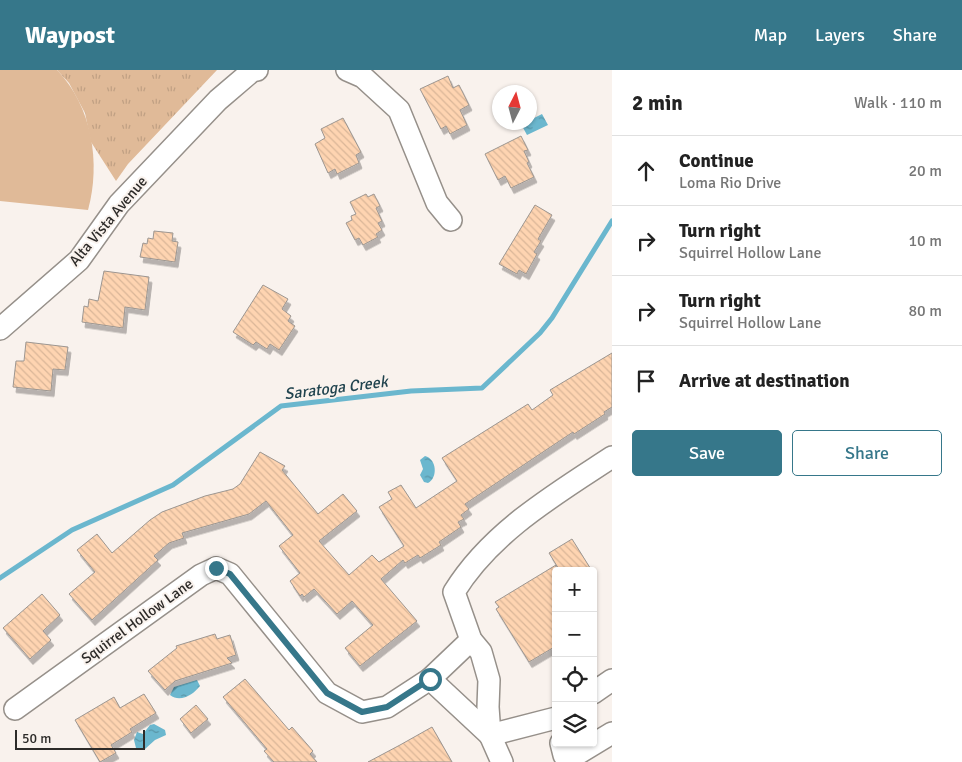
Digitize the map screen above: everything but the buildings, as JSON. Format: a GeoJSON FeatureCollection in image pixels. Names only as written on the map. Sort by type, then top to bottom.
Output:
{"type":"FeatureCollection","features":[{"type":"Feature","properties":{"kind":"street","name":"Alta Vista Avenue"},"geometry":{"type":"LineString","coordinates":[[0,329],[79,260],[119,204],[218,100],[257,70]]}},
{"type":"Feature","properties":{"kind":"street"},"geometry":{"type":"LineString","coordinates":[[347,70],[363,77],[399,110],[437,203],[451,220]]}},
{"type":"Feature","properties":{"kind":"street"},"geometry":{"type":"LineString","coordinates":[[502,762],[490,735],[489,680],[481,652],[471,640],[454,592],[463,578],[496,541],[533,509],[612,457]]}},
{"type":"Feature","properties":{"kind":"street","name":"Squirrel Hollow Lane"},"geometry":{"type":"LineString","coordinates":[[15,709],[201,575],[216,568],[230,574],[327,693],[362,712],[387,707],[430,679]]}},
{"type":"Feature","properties":{"kind":"street"},"geometry":{"type":"LineString","coordinates":[[471,640],[430,679],[490,735]]}},
{"type":"Feature","properties":{"kind":"street"},"geometry":{"type":"LineString","coordinates":[[597,690],[612,680]]}},
{"type":"Feature","properties":{"kind":"street"},"geometry":{"type":"LineString","coordinates":[[490,735],[552,722]]}},
{"type":"Feature","properties":{"kind":"street"},"geometry":{"type":"LineString","coordinates":[[597,742],[612,733]]}},
{"type":"Feature","properties":{"kind":"street"},"geometry":{"type":"LineString","coordinates":[[562,747],[564,755],[574,756],[589,747]]}},
{"type":"Feature","properties":{"kind":"green space"},"geometry":{"type":"Polygon","coordinates":[[[0,70],[57,70],[69,84],[86,118],[93,155],[94,173],[88,210],[0,201],[0,70]]]}},
{"type":"Feature","properties":{"kind":"green space"},"geometry":{"type":"Polygon","coordinates":[[[57,70],[217,70],[128,164],[116,181],[91,142],[85,113],[69,83],[57,70]]]}},
{"type":"Feature","properties":{"kind":"water"},"geometry":{"type":"Polygon","coordinates":[[[542,114],[548,125],[527,135],[524,130],[537,130],[537,116],[542,114]]]}},
{"type":"Feature","properties":{"kind":"water"},"geometry":{"type":"Polygon","coordinates":[[[425,456],[432,461],[435,469],[431,481],[428,483],[424,482],[420,475],[423,469],[420,460],[425,456]]]}},
{"type":"Feature","properties":{"kind":"water"},"geometry":{"type":"Polygon","coordinates":[[[197,680],[200,686],[190,695],[178,698],[170,695],[174,687],[197,680]]]}},
{"type":"Feature","properties":{"kind":"water"},"geometry":{"type":"Polygon","coordinates":[[[154,724],[165,730],[166,735],[155,740],[145,749],[136,748],[134,740],[137,732],[143,734],[150,725],[154,724]]]}},
{"type":"Feature","properties":{"kind":"waterway","name":"Saratoga Creek"},"geometry":{"type":"LineString","coordinates":[[0,578],[72,530],[173,485],[281,406],[411,391],[482,388],[540,333],[552,318],[612,221]]}},
{"type":"Feature","properties":{"kind":"route"},"geometry":{"type":"LineString","coordinates":[[216,568],[230,574],[327,693],[362,712],[387,707],[430,679]]}}]}
